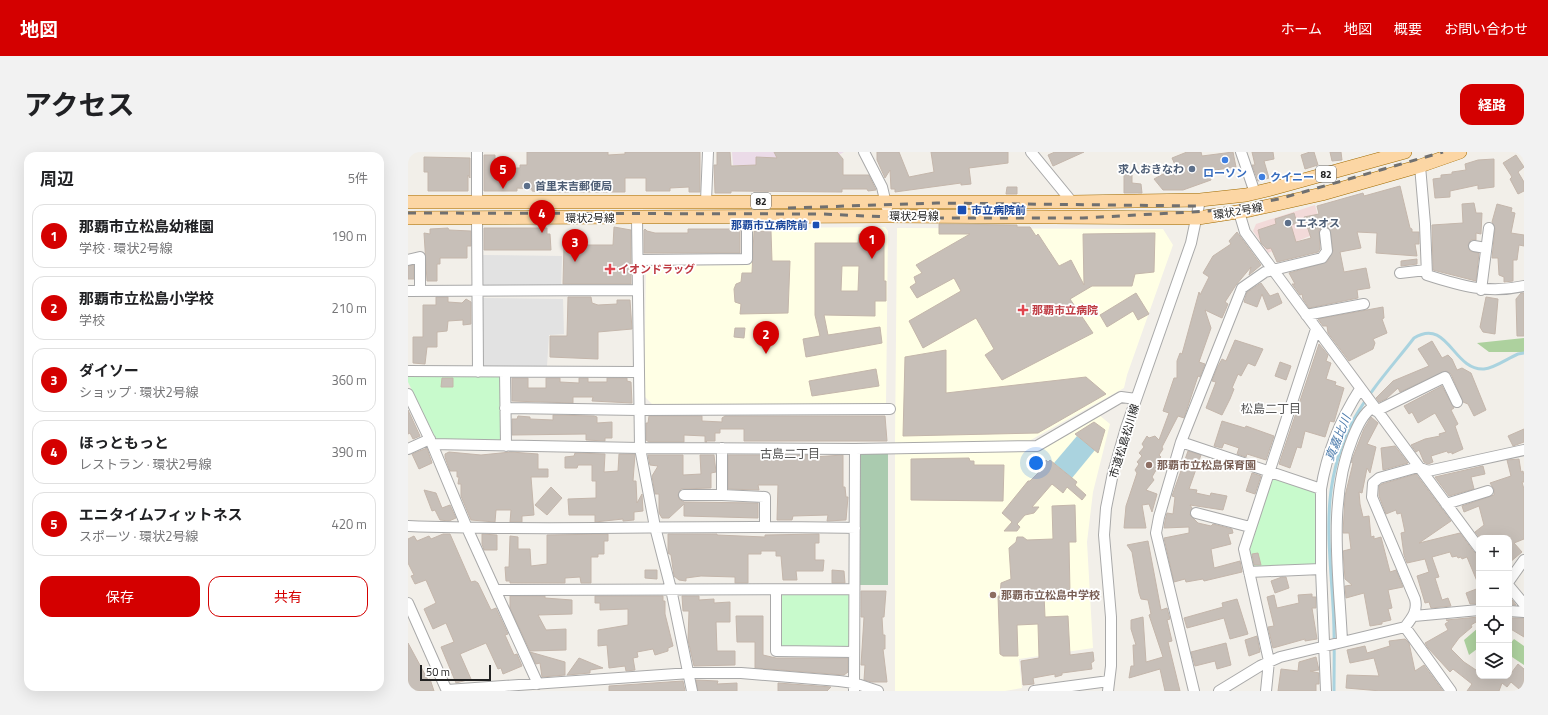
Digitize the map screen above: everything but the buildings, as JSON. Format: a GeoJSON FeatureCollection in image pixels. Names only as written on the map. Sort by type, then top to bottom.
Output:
{"type":"FeatureCollection","features":[{"type":"Feature","properties":{"kind":"main road","name":"環状2号線"},"geometry":{"type":"LineString","coordinates":[[408,202],[1072,202],[1200,200],[1255,193],[1405,152]]}},
{"type":"Feature","properties":{"kind":"main road","name":"環状2号線"},"geometry":{"type":"LineString","coordinates":[[408,218],[746,218],[888,216],[1198,218],[1239,212],[1322,194],[1420,166],[1460,152]]}},
{"type":"Feature","properties":{"kind":"street"},"geometry":{"type":"LineString","coordinates":[[477,152],[477,202]]}},
{"type":"Feature","properties":{"kind":"street"},"geometry":{"type":"LineString","coordinates":[[706,201],[708,152]]}},
{"type":"Feature","properties":{"kind":"street"},"geometry":{"type":"LineString","coordinates":[[864,152],[882,187],[888,216]]}},
{"type":"Feature","properties":{"kind":"street"},"geometry":{"type":"LineString","coordinates":[[1241,152],[1255,193]]}},
{"type":"Feature","properties":{"kind":"street"},"geometry":{"type":"LineString","coordinates":[[1035,153],[1072,202]]}},
{"type":"Feature","properties":{"kind":"street"},"geometry":{"type":"LineString","coordinates":[[1420,166],[1425,224],[1427,276],[1481,290],[1508,290],[1524,286]]}},
{"type":"Feature","properties":{"kind":"street","name":"市道松島松川線"},"geometry":{"type":"LineString","coordinates":[[1109,686],[1111,617],[1104,535],[1106,508],[1113,473],[1136,399],[1192,243],[1198,218],[1200,200]]}},
{"type":"Feature","properties":{"kind":"street"},"geometry":{"type":"LineString","coordinates":[[1239,212],[1245,232],[1476,544]]}},
{"type":"Feature","properties":{"kind":"street"},"geometry":{"type":"LineString","coordinates":[[477,218],[478,372]]}},
{"type":"Feature","properties":{"kind":"street"},"geometry":{"type":"LineString","coordinates":[[637,218],[640,448],[655,527],[690,673],[692,691]]}},
{"type":"Feature","properties":{"kind":"street"},"geometry":{"type":"LineString","coordinates":[[638,260],[747,259],[746,218]]}},
{"type":"Feature","properties":{"kind":"street"},"geometry":{"type":"LineString","coordinates":[[1481,290],[1489,228]]}},
{"type":"Feature","properties":{"kind":"street"},"geometry":{"type":"LineString","coordinates":[[1194,691],[1156,534],[1159,517],[1181,442],[1242,288],[1265,272],[1322,258],[1328,251],[1325,233]]}},
{"type":"Feature","properties":{"kind":"street"},"geometry":{"type":"LineString","coordinates":[[1474,246],[1486,248]]}},
{"type":"Feature","properties":{"kind":"street"},"geometry":{"type":"LineString","coordinates":[[408,260],[420,257],[420,291]]}},
{"type":"Feature","properties":{"kind":"street"},"geometry":{"type":"LineString","coordinates":[[1400,273],[1426,270]]}},
{"type":"Feature","properties":{"kind":"street"},"geometry":{"type":"LineString","coordinates":[[408,291],[638,290]]}},
{"type":"Feature","properties":{"kind":"street"},"geometry":{"type":"LineString","coordinates":[[1306,315],[1364,304]]}},
{"type":"Feature","properties":{"kind":"street"},"geometry":{"type":"LineString","coordinates":[[1266,691],[1269,661],[1244,549],[1316,329]]}},
{"type":"Feature","properties":{"kind":"street"},"geometry":{"type":"LineString","coordinates":[[408,371],[638,372]]}},
{"type":"Feature","properties":{"kind":"street"},"geometry":{"type":"LineString","coordinates":[[505,372],[506,446]]}},
{"type":"Feature","properties":{"kind":"street"},"geometry":{"type":"LineString","coordinates":[[1341,642],[1337,528],[1339,488],[1344,464],[1353,438],[1366,412],[1374,407],[1444,377],[1456,402]]}},
{"type":"Feature","properties":{"kind":"street"},"geometry":{"type":"LineString","coordinates":[[1326,691],[1327,645],[1321,569],[1321,488],[1334,438],[1346,412],[1362,392]]}},
{"type":"Feature","properties":{"kind":"street"},"geometry":{"type":"LineString","coordinates":[[408,394],[431,442],[467,528],[538,684]]}},
{"type":"Feature","properties":{"kind":"street"},"geometry":{"type":"LineString","coordinates":[[408,448],[431,442],[506,446],[640,448],[855,449],[1037,446],[1121,397],[1136,399]]}},
{"type":"Feature","properties":{"kind":"street"},"geometry":{"type":"LineString","coordinates":[[505,408],[639,410],[890,409]]}},
{"type":"Feature","properties":{"kind":"street"},"geometry":{"type":"LineString","coordinates":[[1181,442],[1321,488]]}},
{"type":"Feature","properties":{"kind":"street"},"geometry":{"type":"LineString","coordinates":[[722,448],[722,495]]}},
{"type":"Feature","properties":{"kind":"street"},"geometry":{"type":"LineString","coordinates":[[854,687],[855,449]]}},
{"type":"Feature","properties":{"kind":"street"},"geometry":{"type":"LineString","coordinates":[[1219,691],[1269,661],[1327,645],[1405,627],[1414,616],[1417,607],[1415,599],[1378,512],[1372,490],[1374,483],[1378,478],[1418,467],[1428,471],[1524,450]]}},
{"type":"Feature","properties":{"kind":"street"},"geometry":{"type":"LineString","coordinates":[[1446,504],[1488,491]]}},
{"type":"Feature","properties":{"kind":"street"},"geometry":{"type":"LineString","coordinates":[[684,495],[765,497],[766,526]]}},
{"type":"Feature","properties":{"kind":"street"},"geometry":{"type":"LineString","coordinates":[[1196,513],[1250,527]]}},
{"type":"Feature","properties":{"kind":"street"},"geometry":{"type":"LineString","coordinates":[[408,526],[467,528],[766,526],[855,528]]}},
{"type":"Feature","properties":{"kind":"street"},"geometry":{"type":"LineString","coordinates":[[1512,577],[1524,560]]}},
{"type":"Feature","properties":{"kind":"street"},"geometry":{"type":"LineString","coordinates":[[1249,572],[1321,569]]}},
{"type":"Feature","properties":{"kind":"street"},"geometry":{"type":"LineString","coordinates":[[496,590],[854,589]]}},
{"type":"Feature","properties":{"kind":"street"},"geometry":{"type":"LineString","coordinates":[[776,590],[776,651],[854,652]]}},
{"type":"Feature","properties":{"kind":"street"},"geometry":{"type":"LineString","coordinates":[[1512,590],[1524,604]]}},
{"type":"Feature","properties":{"kind":"street"},"geometry":{"type":"LineString","coordinates":[[408,603],[447,690],[690,673],[741,674],[878,691]]}},
{"type":"Feature","properties":{"kind":"street"},"geometry":{"type":"LineString","coordinates":[[1414,616],[1476,610]]}},
{"type":"Feature","properties":{"kind":"street"},"geometry":{"type":"LineString","coordinates":[[1512,611],[1524,612]]}},
{"type":"Feature","properties":{"kind":"street"},"geometry":{"type":"LineString","coordinates":[[1405,627],[1452,691]]}},
{"type":"Feature","properties":{"kind":"street"},"geometry":{"type":"LineString","coordinates":[[1034,691],[1109,686]]}},
{"type":"Feature","properties":{"kind":"shaded area"},"geometry":{"type":"Polygon","coordinates":[[[732,152],[844,152],[802,175],[756,165],[733,165],[732,152]]]}},
{"type":"Feature","properties":{"kind":"shaded area"},"geometry":{"type":"Polygon","coordinates":[[[1315,205],[1322,231],[1268,253],[1253,231],[1256,224],[1315,205]]]}},
{"type":"Feature","properties":{"kind":"shaded area"},"geometry":{"type":"Polygon","coordinates":[[[885,227],[888,231],[886,406],[652,404],[644,396],[646,266],[750,265],[752,228],[885,227]]]}},
{"type":"Feature","properties":{"kind":"shaded area","name":"那覇市立病院"},"geometry":{"type":"Polygon","coordinates":[[[897,228],[1163,229],[1173,245],[1127,375],[1124,388],[1029,441],[895,443],[897,228]]]}},
{"type":"Feature","properties":{"kind":"shaded area"},"geometry":{"type":"Polygon","coordinates":[[[483,255],[562,256],[561,289],[489,287],[482,284],[483,255]]]}},
{"type":"Feature","properties":{"kind":"shaded area"},"geometry":{"type":"Polygon","coordinates":[[[482,298],[563,299],[564,334],[549,335],[547,366],[486,369],[482,366],[482,298]]]}},
{"type":"Feature","properties":{"kind":"shaded area","name":"那覇市立松島中学校"},"geometry":{"type":"Polygon","coordinates":[[[1099,415],[1110,424],[1093,492],[1087,542],[1093,648],[1019,659],[1022,688],[1005,691],[895,691],[895,453],[1038,451],[1099,415]]]}},
{"type":"Feature","properties":{"kind":"shaded area"},"geometry":{"type":"Polygon","coordinates":[[[865,451],[888,451],[888,585],[859,585],[859,456],[865,451]]]}},
{"type":"Feature","properties":{"kind":"green space"},"geometry":{"type":"Polygon","coordinates":[[[1524,338],[1524,352],[1489,352],[1477,343],[1524,338]]]}},
{"type":"Feature","properties":{"kind":"green space"},"geometry":{"type":"Polygon","coordinates":[[[408,376],[500,376],[502,442],[436,439],[408,382],[408,376]]]}},
{"type":"Feature","properties":{"kind":"green space"},"geometry":{"type":"Polygon","coordinates":[[[1273,477],[1314,491],[1316,495],[1317,567],[1295,568],[1293,565],[1251,571],[1247,550],[1273,477]]]}},
{"type":"Feature","properties":{"kind":"green space"},"geometry":{"type":"Polygon","coordinates":[[[844,591],[851,596],[851,650],[779,649],[779,593],[844,591]]]}},
{"type":"Feature","properties":{"kind":"green space"},"geometry":{"type":"Polygon","coordinates":[[[1476,630],[1476,650],[1469,655],[1464,640],[1476,630]]]}},
{"type":"Feature","properties":{"kind":"green space"},"geometry":{"type":"Polygon","coordinates":[[[1514,639],[1524,646],[1524,665],[1512,657],[1512,641],[1514,639]]]}},
{"type":"Feature","properties":{"kind":"water"},"geometry":{"type":"Polygon","coordinates":[[[1077,436],[1095,450],[1072,478],[1054,463],[1077,436]]]}},
{"type":"Feature","properties":{"kind":"waterway","name":"真嘉比川"},"geometry":{"type":"LineString","coordinates":[[1334,691],[1334,627],[1329,533],[1331,488],[1343,443],[1360,408],[1414,338],[1425,333],[1435,334],[1443,339],[1457,355],[1473,367],[1484,369],[1488,368],[1518,354],[1524,353]]}},
{"type":"Feature","properties":{"kind":"railway"},"geometry":{"type":"LineString","coordinates":[[408,213],[823,214],[910,218],[1083,218],[1209,211],[1279,199],[1443,152]]}},
{"type":"Feature","properties":{"kind":"railway"},"geometry":{"type":"LineString","coordinates":[[788,208],[937,203],[1198,206]]}},
{"type":"Feature","properties":{"kind":"place","name":"ローソン"},"geometry":{"type":"Point","coordinates":[1225,160]}},
{"type":"Feature","properties":{"kind":"place","name":"求人おきなわ"},"geometry":{"type":"Point","coordinates":[1192,169]}},
{"type":"Feature","properties":{"kind":"place","name":"クイニー"},"geometry":{"type":"Point","coordinates":[1262,177]}},
{"type":"Feature","properties":{"kind":"place","name":"首里末吉郵便局"},"geometry":{"type":"Point","coordinates":[527,186]}},
{"type":"Feature","properties":{"kind":"place","name":"エニタイムフィットネス"},"geometry":{"type":"Point","coordinates":[503,189]}},
{"type":"Feature","properties":{"kind":"place","name":"市立病院前"},"geometry":{"type":"Point","coordinates":[962,210]}},
{"type":"Feature","properties":{"kind":"place","name":"エネオス"},"geometry":{"type":"Point","coordinates":[1288,223]}},
{"type":"Feature","properties":{"kind":"place","name":"那覇市立病院前"},"geometry":{"type":"Point","coordinates":[816,225]}},
{"type":"Feature","properties":{"kind":"place","name":"ほっともっと"},"geometry":{"type":"Point","coordinates":[542,233]}},
{"type":"Feature","properties":{"kind":"place","name":"那覇市立松島幼稚園"},"geometry":{"type":"Point","coordinates":[872,259]}},
{"type":"Feature","properties":{"kind":"place","name":"ダイソー"},"geometry":{"type":"Point","coordinates":[575,262]}},
{"type":"Feature","properties":{"kind":"place","name":"イオンドラッグ"},"geometry":{"type":"Point","coordinates":[610,269]}},
{"type":"Feature","properties":{"kind":"place","name":"那覇市立病院"},"geometry":{"type":"Point","coordinates":[1023,310]}},
{"type":"Feature","properties":{"kind":"place","name":"那覇市立松島小学校"},"geometry":{"type":"Point","coordinates":[766,354]}},
{"type":"Feature","properties":{"kind":"place","name":"那覇市立松島保育園"},"geometry":{"type":"Point","coordinates":[1149,465]}},
{"type":"Feature","properties":{"kind":"place","name":"那覇市立松島中学校"},"geometry":{"type":"Point","coordinates":[993,595]}},
{"type":"Feature","properties":{"kind":"district","name":"松島二丁目"},"geometry":{"type":"Point","coordinates":[1271,409]}},
{"type":"Feature","properties":{"kind":"district","name":"古島二丁目"},"geometry":{"type":"Point","coordinates":[790,454]}}]}
